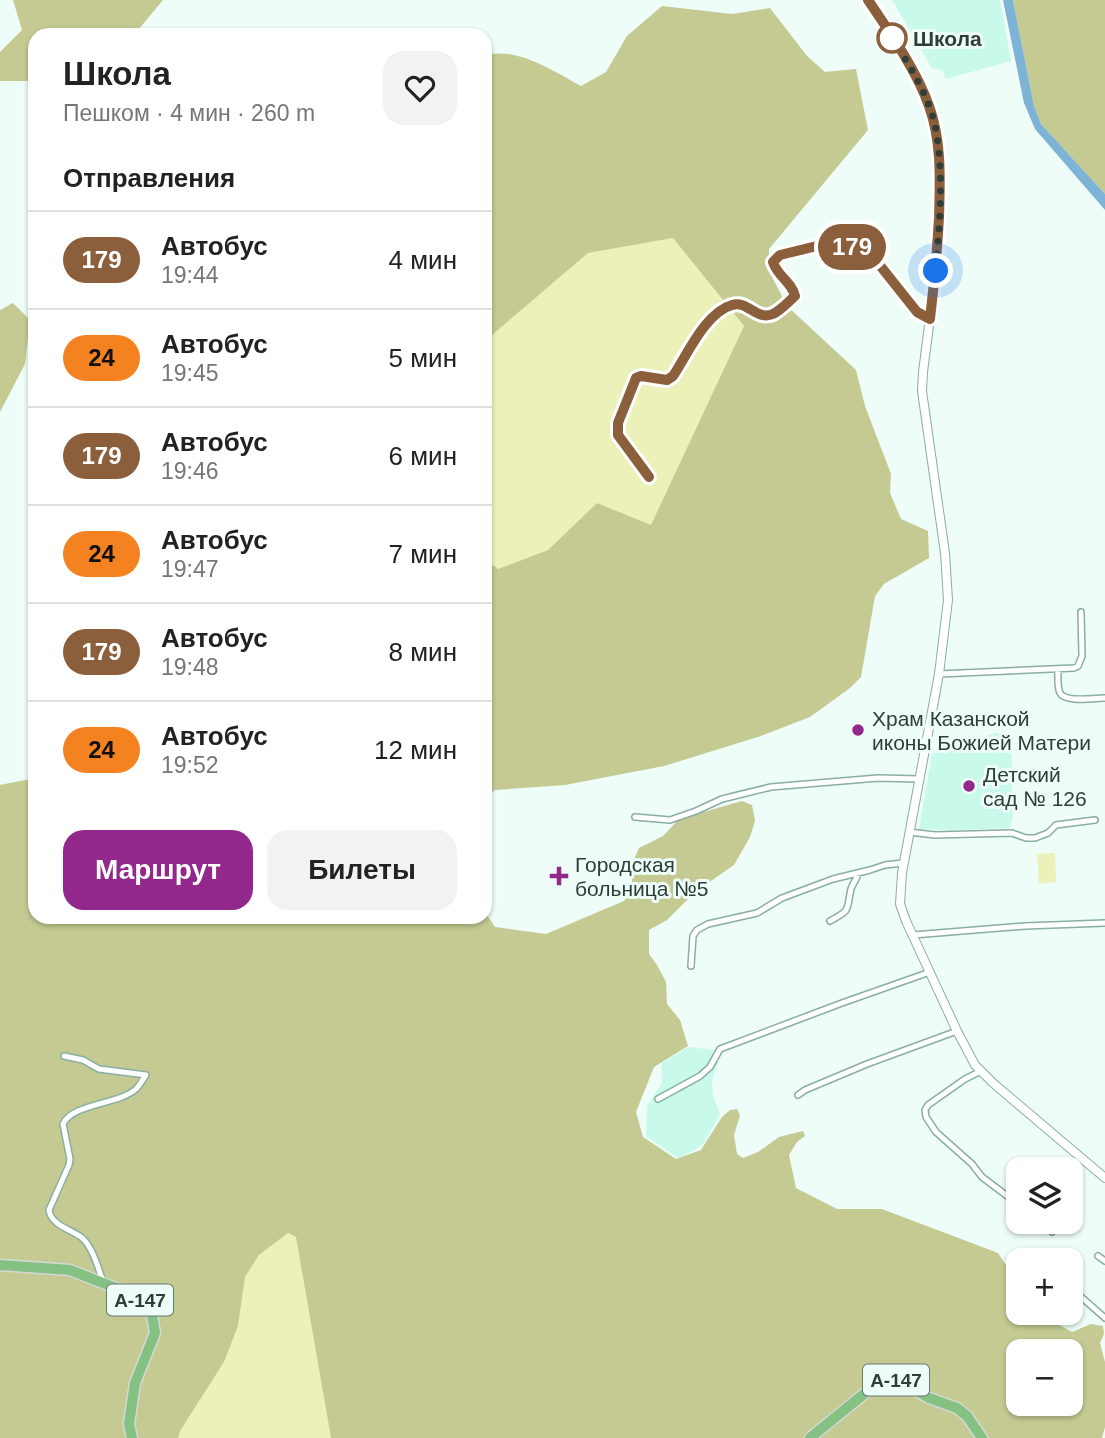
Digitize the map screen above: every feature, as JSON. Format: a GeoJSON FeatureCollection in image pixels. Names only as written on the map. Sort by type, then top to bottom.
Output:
{"type":"FeatureCollection","features":[{"type":"Feature","properties":{"kind":"highway","name":"А-147"},"geometry":{"type":"LineString","coordinates":[[0,1265],[70,1270],[136,1296],[146,1305],[152,1315],[155,1333],[135,1383],[129,1424],[132,1438]]}},
{"type":"Feature","properties":{"kind":"highway","name":"А-147"},"geometry":{"type":"LineString","coordinates":[[810,1438],[875,1385],[893,1378],[929,1398],[962,1411],[982,1438]]}},
{"type":"Feature","properties":{"kind":"main road"},"geometry":{"type":"LineString","coordinates":[[868,0],[919,83],[929,107],[937,135],[941,181],[936,271],[923,372],[924,406],[948,582],[947,609],[939,674],[903,863],[900,904],[906,922],[975,1065],[1105,1178]]}},
{"type":"Feature","properties":{"kind":"street"},"geometry":{"type":"LineString","coordinates":[[649,477],[618,435],[618,423],[636,378],[641,376],[667,380],[673,376],[706,323],[724,307],[743,304],[762,315],[772,314],[783,308],[795,296],[794,289],[774,266],[773,262],[780,255],[825,244],[860,248],[878,263],[917,312],[930,319]]}},
{"type":"Feature","properties":{"kind":"street"},"geometry":{"type":"LineString","coordinates":[[939,674],[1074,668],[1081,661],[1081,612]]}},
{"type":"Feature","properties":{"kind":"street"},"geometry":{"type":"LineString","coordinates":[[1058,669],[1059,692],[1064,698],[1105,698]]}},
{"type":"Feature","properties":{"kind":"street"},"geometry":{"type":"LineString","coordinates":[[635,817],[670,820],[722,799],[771,787],[878,778],[920,779]]}},
{"type":"Feature","properties":{"kind":"street"},"geometry":{"type":"LineString","coordinates":[[909,832],[935,835],[1012,833],[1035,838],[1048,833],[1056,825],[1095,820]]}},
{"type":"Feature","properties":{"kind":"street"},"geometry":{"type":"LineString","coordinates":[[691,967],[693,936],[697,930],[708,924],[757,913],[782,898],[833,878],[903,863]]}},
{"type":"Feature","properties":{"kind":"street"},"geometry":{"type":"LineString","coordinates":[[830,921],[845,913],[849,907],[851,891],[858,873]]}},
{"type":"Feature","properties":{"kind":"street"},"geometry":{"type":"LineString","coordinates":[[913,935],[1105,923]]}},
{"type":"Feature","properties":{"kind":"street"},"geometry":{"type":"LineString","coordinates":[[658,1099],[700,1076],[720,1049],[930,972]]}},
{"type":"Feature","properties":{"kind":"street"},"geometry":{"type":"LineString","coordinates":[[798,1095],[867,1064],[957,1031]]}},
{"type":"Feature","properties":{"kind":"street"},"geometry":{"type":"LineString","coordinates":[[64,1056],[83,1060],[99,1069],[146,1075],[135,1090],[70,1115],[63,1124],[70,1159],[49,1214],[56,1223],[85,1239],[103,1282]]}},
{"type":"Feature","properties":{"kind":"street"},"geometry":{"type":"LineString","coordinates":[[981,1071],[928,1105],[926,1117],[936,1132],[972,1164],[982,1177],[1006,1195]]}},
{"type":"Feature","properties":{"kind":"street"},"geometry":{"type":"LineString","coordinates":[[1098,1256],[1105,1261]]}},
{"type":"Feature","properties":{"kind":"street"},"geometry":{"type":"LineString","coordinates":[[1083,1299],[1105,1318]]}},
{"type":"Feature","properties":{"kind":"shaded area"},"geometry":{"type":"Polygon","coordinates":[[[13,0],[163,0],[140,28],[28,28],[28,81],[0,81],[0,52],[22,30],[13,0]]]}},
{"type":"Feature","properties":{"kind":"shaded area"},"geometry":{"type":"Polygon","coordinates":[[[892,0],[1000,0],[1011,61],[946,79],[942,70],[932,68],[892,0]]]}},
{"type":"Feature","properties":{"kind":"shaded area"},"geometry":{"type":"Polygon","coordinates":[[[1013,0],[1105,0],[1105,194],[1041,124],[1034,106],[1013,0]]]}},
{"type":"Feature","properties":{"kind":"shaded area"},"geometry":{"type":"Polygon","coordinates":[[[662,6],[732,14],[770,8],[807,56],[825,72],[856,69],[868,130],[769,249],[769,271],[787,306],[856,370],[865,406],[891,474],[890,493],[901,519],[928,531],[929,558],[884,584],[875,596],[861,677],[810,717],[761,736],[664,766],[565,785],[495,790],[492,793],[492,564],[498,569],[548,550],[597,503],[651,525],[744,326],[673,238],[588,253],[492,335],[492,54],[522,57],[581,86],[606,72],[627,36],[662,6]]]}},
{"type":"Feature","properties":{"kind":"shaded area"},"geometry":{"type":"Polygon","coordinates":[[[673,238],[744,326],[651,526],[597,503],[548,550],[498,569],[492,564],[492,335],[588,253],[673,238]]]}},
{"type":"Feature","properties":{"kind":"shaded area"},"geometry":{"type":"Polygon","coordinates":[[[13,303],[28,318],[28,338],[25,364],[0,412],[0,310],[13,303]]]}},
{"type":"Feature","properties":{"kind":"shaded area","name":"Детский сад № 126"},"geometry":{"type":"Polygon","coordinates":[[[1011,732],[1013,817],[1010,828],[919,829],[932,754],[995,733],[1011,732]]]}},
{"type":"Feature","properties":{"kind":"shaded area"},"geometry":{"type":"Polygon","coordinates":[[[28,779],[28,924],[492,922],[495,927],[546,934],[624,901],[632,889],[632,864],[639,848],[663,836],[679,819],[742,801],[752,805],[755,821],[750,837],[734,865],[695,892],[667,920],[649,930],[649,954],[666,982],[667,1004],[680,1020],[688,1046],[654,1067],[636,1112],[643,1137],[676,1159],[701,1150],[722,1117],[730,1110],[737,1109],[740,1115],[734,1135],[737,1154],[743,1158],[758,1152],[779,1137],[803,1131],[805,1136],[797,1142],[789,1155],[796,1188],[837,1209],[882,1209],[998,1253],[1006,1265],[1006,1325],[1059,1325],[1072,1332],[1091,1324],[1103,1326],[1104,1334],[1100,1343],[1105,1362],[1105,1427],[1102,1438],[331,1438],[296,1237],[288,1233],[259,1255],[245,1277],[238,1326],[224,1362],[178,1438],[0,1438],[0,785],[28,779]]]}},
{"type":"Feature","properties":{"kind":"shaded area"},"geometry":{"type":"Polygon","coordinates":[[[1055,853],[1056,882],[1039,884],[1037,854],[1055,853]]]}},
{"type":"Feature","properties":{"kind":"shaded area"},"geometry":{"type":"Polygon","coordinates":[[[689,1047],[714,1050],[719,1060],[712,1080],[713,1096],[720,1114],[704,1143],[678,1158],[646,1136],[647,1106],[662,1083],[662,1063],[689,1047]]]}},
{"type":"Feature","properties":{"kind":"shaded area"},"geometry":{"type":"Polygon","coordinates":[[[288,1233],[296,1236],[331,1438],[178,1438],[224,1362],[238,1326],[245,1277],[259,1255],[288,1233]]]}},
{"type":"Feature","properties":{"kind":"water"},"geometry":{"type":"Polygon","coordinates":[[[1003,0],[1013,0],[1034,106],[1041,124],[1105,194],[1105,210],[1035,129],[1024,103],[1003,0]]]}},
{"type":"Feature","properties":{"kind":"bus line","name":"179"},"geometry":{"type":"LineString","coordinates":[[649,477],[618,435],[618,423],[636,378],[641,376],[667,380],[673,376],[706,323],[724,307],[743,304],[762,315],[772,314],[783,308],[795,296],[794,289],[774,266],[773,262],[780,255],[825,244],[860,248],[878,263],[917,312],[930,319],[936,271],[941,181],[937,135],[919,83],[868,0]]}},
{"type":"Feature","properties":{"kind":"place","name":"Школа"},"geometry":{"type":"Point","coordinates":[892,38]}},
{"type":"Feature","properties":{"kind":"place","name":"Храм Казанской иконы Божией Матери"},"geometry":{"type":"Point","coordinates":[858,730]}},
{"type":"Feature","properties":{"kind":"place","name":"Детский сад № 126"},"geometry":{"type":"Point","coordinates":[969,786]}},
{"type":"Feature","properties":{"kind":"place","name":"Городская больница №5"},"geometry":{"type":"Point","coordinates":[559,876]}},
{"type":"Feature","properties":{"kind":"route"},"geometry":{"type":"LineString","coordinates":[[892,38],[923,92],[937,135],[941,181],[936,271]]}}]}
